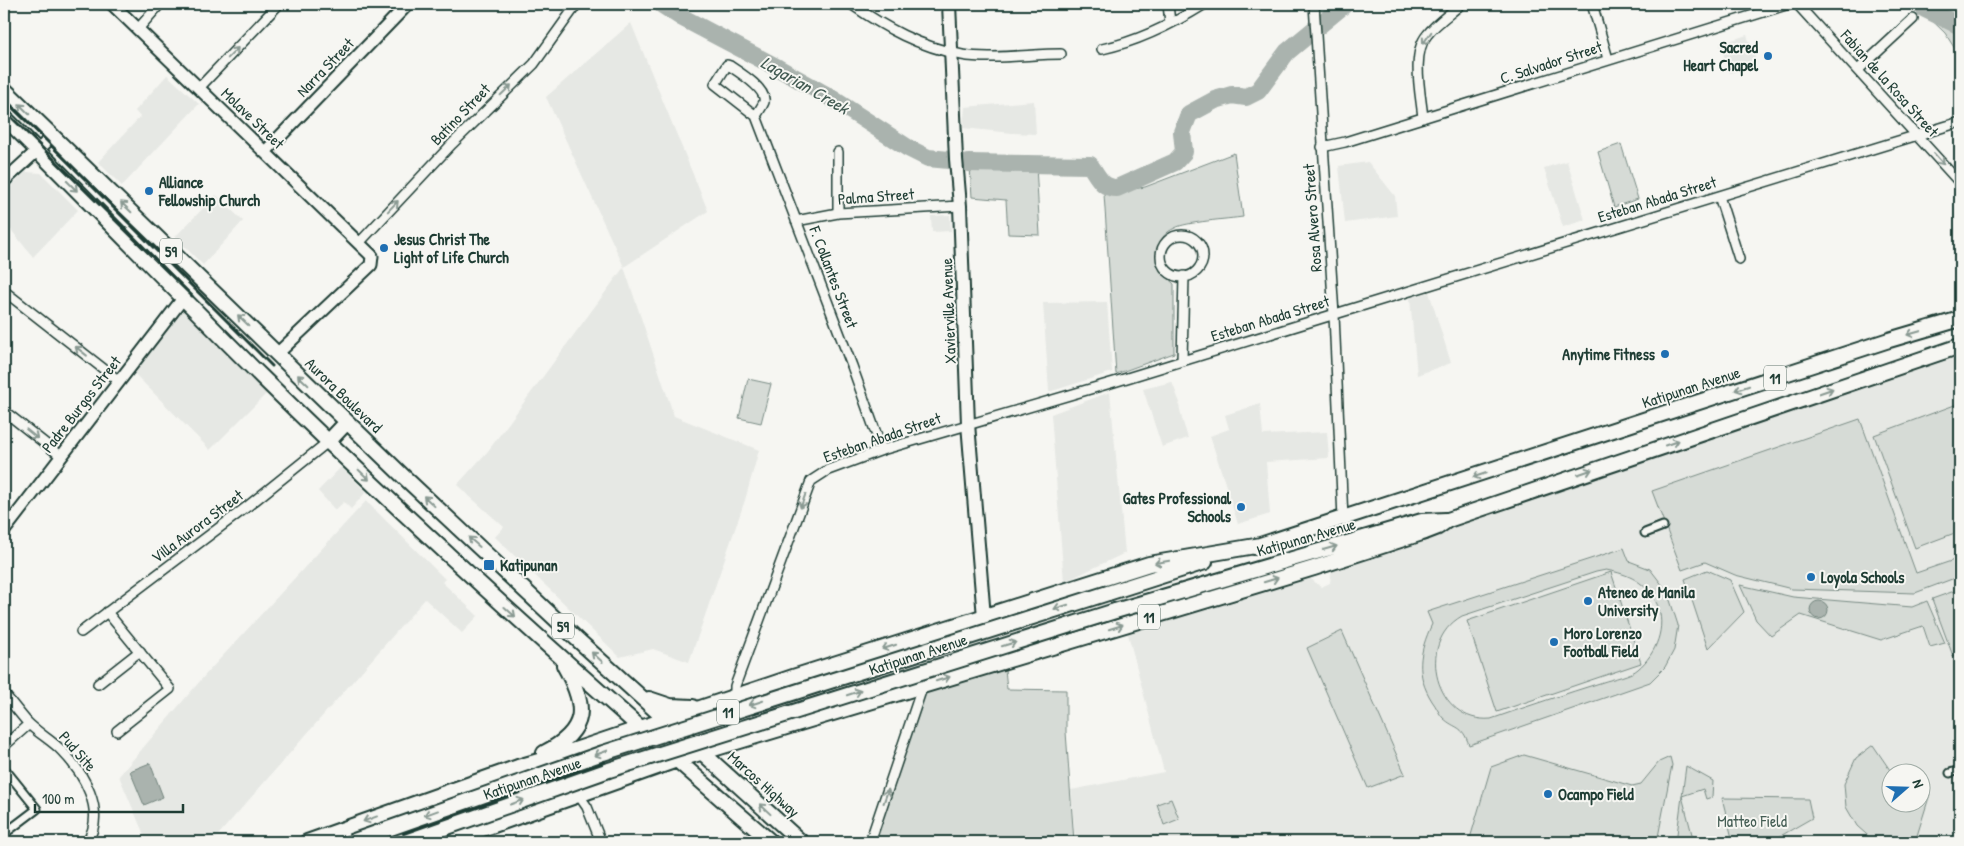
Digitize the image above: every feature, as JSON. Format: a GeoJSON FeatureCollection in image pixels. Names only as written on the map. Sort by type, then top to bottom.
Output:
{"type":"FeatureCollection","features":[{"type":"Feature","properties":{"kind":"main road","name":"Xavierville Avenue"},"geometry":{"type":"LineString","coordinates":[[949,4],[960,206],[968,424],[984,617]]}},
{"type":"Feature","properties":{"kind":"main road","name":"Aurora Boulevard"},"geometry":{"type":"LineString","coordinates":[[4,89],[346,423],[667,720]]}},
{"type":"Feature","properties":{"kind":"main road","name":"59"},"geometry":{"type":"LineString","coordinates":[[4,117],[263,378],[474,579],[560,658],[642,728],[767,841]]}},
{"type":"Feature","properties":{"kind":"main road","name":"Katipunan Avenue"},"geometry":{"type":"LineString","coordinates":[[351,842],[603,753],[1343,519],[1889,340],[1960,319]]}},
{"type":"Feature","properties":{"kind":"main road","name":"Katipunan Avenue"},"geometry":{"type":"LineString","coordinates":[[446,842],[643,771],[702,752],[1314,568],[1425,532],[1438,527],[1448,520],[1960,346]]}},
{"type":"Feature","properties":{"kind":"main road"},"geometry":{"type":"LineString","coordinates":[[329,441],[346,423]]}},
{"type":"Feature","properties":{"kind":"main road","name":"Katipunan Avenue"},"geometry":{"type":"LineString","coordinates":[[405,842],[610,770],[1115,611],[1422,521],[1434,519],[1448,520]]}},
{"type":"Feature","properties":{"kind":"main road","name":"Katipunan Avenue"},"geometry":{"type":"LineString","coordinates":[[307,842],[518,767],[1149,564],[1261,545]]}},
{"type":"Feature","properties":{"kind":"main road"},"geometry":{"type":"LineString","coordinates":[[518,767],[558,746],[567,739],[576,726],[580,714],[580,697],[560,658]]}},
{"type":"Feature","properties":{"kind":"main road"},"geometry":{"type":"LineString","coordinates":[[832,665],[824,673],[822,680],[824,693],[836,706],[846,708]]}},
{"type":"Feature","properties":{"kind":"main road"},"geometry":{"type":"LineString","coordinates":[[781,681],[795,724]]}},
{"type":"Feature","properties":{"kind":"main road"},"geometry":{"type":"LineString","coordinates":[[633,690],[661,704],[679,707],[706,707]]}},
{"type":"Feature","properties":{"kind":"main road","name":"59"},"geometry":{"type":"LineString","coordinates":[[667,720],[702,752]]}},
{"type":"Feature","properties":{"kind":"main road","name":"Marcos Highway"},"geometry":{"type":"LineString","coordinates":[[702,752],[801,842]]}},
{"type":"Feature","properties":{"kind":"main road"},"geometry":{"type":"LineString","coordinates":[[563,754],[578,794]]}},
{"type":"Feature","properties":{"kind":"main road"},"geometry":{"type":"LineString","coordinates":[[643,771],[674,772],[697,778]]}},
{"type":"Feature","properties":{"kind":"main road"},"geometry":{"type":"LineString","coordinates":[[479,780],[475,800],[477,809],[482,816],[501,822]]}},
{"type":"Feature","properties":{"kind":"main road"},"geometry":{"type":"LineString","coordinates":[[449,790],[462,797],[466,803],[472,817],[473,832]]}},
{"type":"Feature","properties":{"kind":"street","name":"Molave Street"},"geometry":{"type":"LineString","coordinates":[[112,4],[360,242],[372,256],[371,265],[277,354]]}},
{"type":"Feature","properties":{"kind":"street"},"geometry":{"type":"LineString","coordinates":[[138,29],[160,4]]}},
{"type":"Feature","properties":{"kind":"street"},"geometry":{"type":"LineString","coordinates":[[199,88],[279,4]]}},
{"type":"Feature","properties":{"kind":"street","name":"Narra Street"},"geometry":{"type":"LineString","coordinates":[[265,152],[408,4]]}},
{"type":"Feature","properties":{"kind":"street","name":"Batino Street"},"geometry":{"type":"LineString","coordinates":[[360,242],[452,144],[534,64],[577,4]]}},
{"type":"Feature","properties":{"kind":"street"},"geometry":{"type":"LineString","coordinates":[[851,4],[904,37],[962,55],[1061,54]]}},
{"type":"Feature","properties":{"kind":"street"},"geometry":{"type":"LineString","coordinates":[[1168,4],[1170,24]]}},
{"type":"Feature","properties":{"kind":"street"},"geometry":{"type":"LineString","coordinates":[[1102,49],[1126,44],[1170,24],[1206,4]]}},
{"type":"Feature","properties":{"kind":"street","name":"Rosa Alvero Street"},"geometry":{"type":"LineString","coordinates":[[1314,4],[1334,315],[1343,519]]}},
{"type":"Feature","properties":{"kind":"street"},"geometry":{"type":"LineString","coordinates":[[1423,118],[1418,66],[1419,50],[1426,35],[1461,4]]}},
{"type":"Feature","properties":{"kind":"street"},"geometry":{"type":"LineString","coordinates":[[1592,4],[1608,59]]}},
{"type":"Feature","properties":{"kind":"street","name":"C. Salvador Street"},"geometry":{"type":"LineString","coordinates":[[1322,147],[1345,142],[1789,4]]}},
{"type":"Feature","properties":{"kind":"street","name":"Fabian de la Rosa Street"},"geometry":{"type":"LineString","coordinates":[[1797,4],[1960,183]]}},
{"type":"Feature","properties":{"kind":"street"},"geometry":{"type":"LineString","coordinates":[[1858,70],[1913,19]]}},
{"type":"Feature","properties":{"kind":"street"},"geometry":{"type":"LineString","coordinates":[[727,66],[730,66],[752,81],[764,98],[764,103],[756,116],[715,84],[727,66]]}},
{"type":"Feature","properties":{"kind":"street","name":"F. Collantes Street"},"geometry":{"type":"LineString","coordinates":[[756,116],[852,366],[882,450]]}},
{"type":"Feature","properties":{"kind":"street","name":"Esteban Abada Street"},"geometry":{"type":"LineString","coordinates":[[735,697],[734,686],[811,481],[828,470],[882,450],[1114,382],[1960,122]]}},
{"type":"Feature","properties":{"kind":"street"},"geometry":{"type":"LineString","coordinates":[[4,181],[52,137]]}},
{"type":"Feature","properties":{"kind":"street"},"geometry":{"type":"LineString","coordinates":[[838,152],[838,213]]}},
{"type":"Feature","properties":{"kind":"street"},"geometry":{"type":"LineString","coordinates":[[1719,196],[1739,259]]}},
{"type":"Feature","properties":{"kind":"street","name":"Palma Street"},"geometry":{"type":"LineString","coordinates":[[796,221],[838,213],[960,206]]}},
{"type":"Feature","properties":{"kind":"street"},"geometry":{"type":"LineString","coordinates":[[1178,235],[1192,238],[1197,242],[1202,253],[1202,260],[1196,271],[1184,276],[1170,273],[1162,262],[1162,248],[1172,237],[1178,235]]}},
{"type":"Feature","properties":{"kind":"street"},"geometry":{"type":"LineString","coordinates":[[1182,360],[1184,276]]}},
{"type":"Feature","properties":{"kind":"street"},"geometry":{"type":"LineString","coordinates":[[4,291],[119,381]]}},
{"type":"Feature","properties":{"kind":"street","name":"Padre Burgos Street"},"geometry":{"type":"LineString","coordinates":[[4,531],[184,297]]}},
{"type":"Feature","properties":{"kind":"street"},"geometry":{"type":"LineString","coordinates":[[4,411],[61,456]]}},
{"type":"Feature","properties":{"kind":"street","name":"Villa Aurora Street"},"geometry":{"type":"LineString","coordinates":[[81,632],[248,506],[329,441]]}},
{"type":"Feature","properties":{"kind":"street"},"geometry":{"type":"LineString","coordinates":[[1645,533],[1663,526]]}},
{"type":"Feature","properties":{"kind":"street"},"geometry":{"type":"LineString","coordinates":[[107,612],[170,690],[116,731]]}},
{"type":"Feature","properties":{"kind":"street"},"geometry":{"type":"LineString","coordinates":[[98,684],[140,651]]}},
{"type":"Feature","properties":{"kind":"street"},"geometry":{"type":"LineString","coordinates":[[870,842],[923,685]]}},
{"type":"Feature","properties":{"kind":"street","name":"Pud Site"},"geometry":{"type":"LineString","coordinates":[[4,694],[29,724],[60,748],[74,764],[88,785],[94,818],[90,841]]}},
{"type":"Feature","properties":{"kind":"street"},"geometry":{"type":"LineString","coordinates":[[4,746],[29,724]]}},
{"type":"Feature","properties":{"kind":"street"},"geometry":{"type":"LineString","coordinates":[[4,768],[37,809],[4,834]]}},
{"type":"Feature","properties":{"kind":"street"},"geometry":{"type":"LineString","coordinates":[[1950,773],[1960,770]]}},
{"type":"Feature","properties":{"kind":"street"},"geometry":{"type":"LineString","coordinates":[[578,794],[587,807],[601,842]]}},
{"type":"Feature","properties":{"kind":"shaded area"},"geometry":{"type":"Polygon","coordinates":[[[631,23],[708,211],[624,267],[546,97],[631,23]]]}},
{"type":"Feature","properties":{"kind":"shaded area"},"geometry":{"type":"Polygon","coordinates":[[[1747,35],[1757,64],[1730,73],[1720,44],[1747,35]]]}},
{"type":"Feature","properties":{"kind":"shaded area"},"geometry":{"type":"Polygon","coordinates":[[[167,75],[199,104],[122,186],[98,162],[140,117],[135,111],[167,75]]]}},
{"type":"Feature","properties":{"kind":"shaded area"},"geometry":{"type":"Polygon","coordinates":[[[1034,101],[1036,134],[963,128],[965,107],[1034,101]]]}},
{"type":"Feature","properties":{"kind":"shaded area"},"geometry":{"type":"Polygon","coordinates":[[[1567,161],[1585,220],[1563,227],[1544,168],[1567,161]]]}},
{"type":"Feature","properties":{"kind":"shaded area"},"geometry":{"type":"Polygon","coordinates":[[[1368,162],[1395,196],[1397,216],[1345,223],[1339,166],[1368,162]]]}},
{"type":"Feature","properties":{"kind":"shaded area"},"geometry":{"type":"Polygon","coordinates":[[[26,172],[41,173],[78,210],[33,257],[4,221],[4,192],[26,172]]]}},
{"type":"Feature","properties":{"kind":"shaded area"},"geometry":{"type":"Polygon","coordinates":[[[216,195],[243,221],[203,265],[175,237],[216,195]]]}},
{"type":"Feature","properties":{"kind":"shaded area"},"geometry":{"type":"Polygon","coordinates":[[[950,215],[951,231],[932,232],[931,216],[950,215]]]}},
{"type":"Feature","properties":{"kind":"shaded area"},"geometry":{"type":"Polygon","coordinates":[[[624,267],[674,416],[759,450],[745,500],[689,662],[653,649],[620,657],[495,537],[504,527],[457,485],[488,451],[624,267]]]}},
{"type":"Feature","properties":{"kind":"shaded area"},"geometry":{"type":"Polygon","coordinates":[[[1429,292],[1451,363],[1417,375],[1410,298],[1429,292]]]}},
{"type":"Feature","properties":{"kind":"shaded area"},"geometry":{"type":"Polygon","coordinates":[[[1107,302],[1112,372],[1049,392],[1043,303],[1107,302]]]}},
{"type":"Feature","properties":{"kind":"shaded area"},"geometry":{"type":"Polygon","coordinates":[[[183,310],[267,393],[210,450],[131,370],[183,310]]]}},
{"type":"Feature","properties":{"kind":"shaded area","name":"Ateneo de Manila University"},"geometry":{"type":"Polygon","coordinates":[[[1960,355],[1960,842],[1075,842],[1071,790],[1164,772],[1127,630],[1305,577],[1310,578],[1321,587],[1330,583],[1332,566],[1640,458],[1960,355]]]}},
{"type":"Feature","properties":{"kind":"shaded area"},"geometry":{"type":"Polygon","coordinates":[[[1172,382],[1180,403],[1182,419],[1188,438],[1162,447],[1143,389],[1172,382]]]}},
{"type":"Feature","properties":{"kind":"shaded area"},"geometry":{"type":"Polygon","coordinates":[[[1110,392],[1125,553],[1064,582],[1051,414],[1110,392]]]}},
{"type":"Feature","properties":{"kind":"shaded area"},"geometry":{"type":"Polygon","coordinates":[[[1260,404],[1263,435],[1327,432],[1329,458],[1266,462],[1270,514],[1238,524],[1210,436],[1229,429],[1225,415],[1260,404]]]}},
{"type":"Feature","properties":{"kind":"shaded area"},"geometry":{"type":"Polygon","coordinates":[[[341,467],[366,492],[351,509],[344,502],[335,510],[318,491],[341,467]]]}},
{"type":"Feature","properties":{"kind":"shaded area"},"geometry":{"type":"Polygon","coordinates":[[[366,501],[445,579],[442,582],[478,616],[462,633],[425,599],[212,842],[147,842],[119,776],[206,674],[366,501]]]}},
{"type":"Feature","properties":{"kind":"shaded area"},"geometry":{"type":"Polygon","coordinates":[[[1819,601],[1825,604],[1828,610],[1825,616],[1819,619],[1813,616],[1810,610],[1813,604],[1819,601]]]}},
{"type":"Feature","properties":{"kind":"shaded area"},"geometry":{"type":"Polygon","coordinates":[[[150,763],[163,797],[144,805],[130,771],[150,763]]]}},
{"type":"Feature","properties":{"kind":"green space"},"geometry":{"type":"Polygon","coordinates":[[[1915,4],[1956,4],[1960,9],[1960,57],[1945,33],[1915,4]]]}},
{"type":"Feature","properties":{"kind":"green space"},"geometry":{"type":"Polygon","coordinates":[[[1621,144],[1638,199],[1614,207],[1598,152],[1621,144]]]}},
{"type":"Feature","properties":{"kind":"green space"},"geometry":{"type":"Polygon","coordinates":[[[1234,153],[1243,217],[1197,222],[1180,226],[1168,232],[1159,244],[1158,257],[1160,266],[1174,284],[1174,353],[1116,374],[1104,194],[1145,187],[1234,153]]]}},
{"type":"Feature","properties":{"kind":"green space"},"geometry":{"type":"Polygon","coordinates":[[[970,166],[1036,166],[1040,235],[1008,234],[1006,200],[972,197],[970,166]]]}},
{"type":"Feature","properties":{"kind":"green space"},"geometry":{"type":"Polygon","coordinates":[[[748,379],[771,384],[761,423],[739,418],[748,379]]]}},
{"type":"Feature","properties":{"kind":"green space"},"geometry":{"type":"Polygon","coordinates":[[[1960,403],[1960,531],[1915,548],[1874,435],[1960,403]]]}},
{"type":"Feature","properties":{"kind":"green space"},"geometry":{"type":"Polygon","coordinates":[[[1860,419],[1916,573],[1960,558],[1960,576],[1915,593],[1792,589],[1735,575],[1705,562],[1682,570],[1652,491],[1860,419]]]}},
{"type":"Feature","properties":{"kind":"green space"},"geometry":{"type":"Polygon","coordinates":[[[1624,548],[1629,561],[1650,569],[1667,591],[1678,625],[1674,650],[1665,667],[1650,682],[1469,745],[1461,730],[1442,716],[1423,682],[1421,672],[1422,654],[1432,624],[1427,612],[1624,548]],[[1606,570],[1462,616],[1447,628],[1439,644],[1436,662],[1438,680],[1445,696],[1457,709],[1472,717],[1491,719],[1635,671],[1644,663],[1655,648],[1660,631],[1660,613],[1653,596],[1636,580],[1606,570]]]}},
{"type":"Feature","properties":{"kind":"green space"},"geometry":{"type":"Polygon","coordinates":[[[1707,570],[1730,580],[1744,612],[1708,649],[1685,579],[1707,570]]]}},
{"type":"Feature","properties":{"kind":"green space","name":"Moro Lorenzo Football Field"},"geometry":{"type":"Polygon","coordinates":[[[1611,572],[1641,663],[1497,712],[1467,621],[1611,572]]]}},
{"type":"Feature","properties":{"kind":"green space"},"geometry":{"type":"Polygon","coordinates":[[[1740,585],[1793,597],[1912,607],[1927,601],[1945,643],[1930,647],[1923,626],[1881,640],[1801,615],[1771,636],[1756,620],[1740,585]]]}},
{"type":"Feature","properties":{"kind":"green space"},"geometry":{"type":"Polygon","coordinates":[[[1960,589],[1960,653],[1953,656],[1932,599],[1960,589]]]}},
{"type":"Feature","properties":{"kind":"green space"},"geometry":{"type":"Polygon","coordinates":[[[1342,631],[1405,774],[1368,788],[1307,648],[1342,631]]]}},
{"type":"Feature","properties":{"kind":"green space"},"geometry":{"type":"Polygon","coordinates":[[[1005,669],[1007,689],[1066,690],[1066,732],[1074,842],[873,842],[925,691],[1005,669]]]}},
{"type":"Feature","properties":{"kind":"green space"},"geometry":{"type":"Polygon","coordinates":[[[1873,745],[1886,764],[1882,764],[1882,814],[1924,814],[1915,842],[1875,842],[1857,826],[1846,807],[1844,784],[1856,758],[1873,745]]]}},
{"type":"Feature","properties":{"kind":"green space"},"geometry":{"type":"Polygon","coordinates":[[[1524,755],[1632,786],[1641,784],[1659,762],[1670,757],[1672,765],[1657,842],[1469,842],[1491,767],[1524,755]]]}},
{"type":"Feature","properties":{"kind":"green space"},"geometry":{"type":"Polygon","coordinates":[[[1686,766],[1713,781],[1712,797],[1706,799],[1703,789],[1682,796],[1686,766]]]}},
{"type":"Feature","properties":{"kind":"green space"},"geometry":{"type":"Polygon","coordinates":[[[1682,796],[1694,842],[1676,842],[1682,796]]]}},
{"type":"Feature","properties":{"kind":"green space","name":"Matteo Field"},"geometry":{"type":"Polygon","coordinates":[[[1722,798],[1808,799],[1812,818],[1770,842],[1733,842],[1722,798]]]}},
{"type":"Feature","properties":{"kind":"green space"},"geometry":{"type":"Polygon","coordinates":[[[1171,799],[1179,819],[1164,825],[1157,804],[1171,799]]]}},
{"type":"Feature","properties":{"kind":"waterway","name":"Lagarian Creek"},"geometry":{"type":"LineString","coordinates":[[661,4],[681,17],[828,96],[908,148],[928,158],[949,160]]}},
{"type":"Feature","properties":{"kind":"waterway","name":"Lagarian Creek"},"geometry":{"type":"LineString","coordinates":[[968,163],[1090,165],[1104,184],[1117,188],[1175,162],[1184,152],[1182,132],[1189,114],[1215,100],[1232,95],[1246,97],[1258,91],[1287,52],[1345,4]]}},
{"type":"Feature","properties":{"kind":"waterway","name":"Lagarian Creek"},"geometry":{"type":"LineString","coordinates":[[1920,4],[1925,9],[1960,26]]}},
{"type":"Feature","properties":{"kind":"railway"},"geometry":{"type":"LineString","coordinates":[[4,98],[272,366]]}},
{"type":"Feature","properties":{"kind":"railway"},"geometry":{"type":"LineString","coordinates":[[4,110],[192,296]]}},
{"type":"Feature","properties":{"kind":"place","name":"Sacred Heart Chapel"},"geometry":{"type":"Point","coordinates":[1768,56]}},
{"type":"Feature","properties":{"kind":"place","name":"Alliance Fellowship Church"},"geometry":{"type":"Point","coordinates":[149,191]}},
{"type":"Feature","properties":{"kind":"place","name":"Jesus Christ The Light of Life Church"},"geometry":{"type":"Point","coordinates":[384,248]}},
{"type":"Feature","properties":{"kind":"place","name":"Anytime Fitness"},"geometry":{"type":"Point","coordinates":[1665,354]}},
{"type":"Feature","properties":{"kind":"place","name":"Gates Professional Schools"},"geometry":{"type":"Point","coordinates":[1241,507]}},
{"type":"Feature","properties":{"kind":"place","name":"Katipunan"},"geometry":{"type":"Point","coordinates":[489,565]}},
{"type":"Feature","properties":{"kind":"place","name":"Loyola Schools"},"geometry":{"type":"Point","coordinates":[1811,577]}},
{"type":"Feature","properties":{"kind":"place","name":"Ateneo de Manila University"},"geometry":{"type":"Point","coordinates":[1588,601]}},
{"type":"Feature","properties":{"kind":"place","name":"Moro Lorenzo Football Field"},"geometry":{"type":"Point","coordinates":[1554,642]}},
{"type":"Feature","properties":{"kind":"place","name":"Ocampo Field"},"geometry":{"type":"Point","coordinates":[1548,794]}}]}
